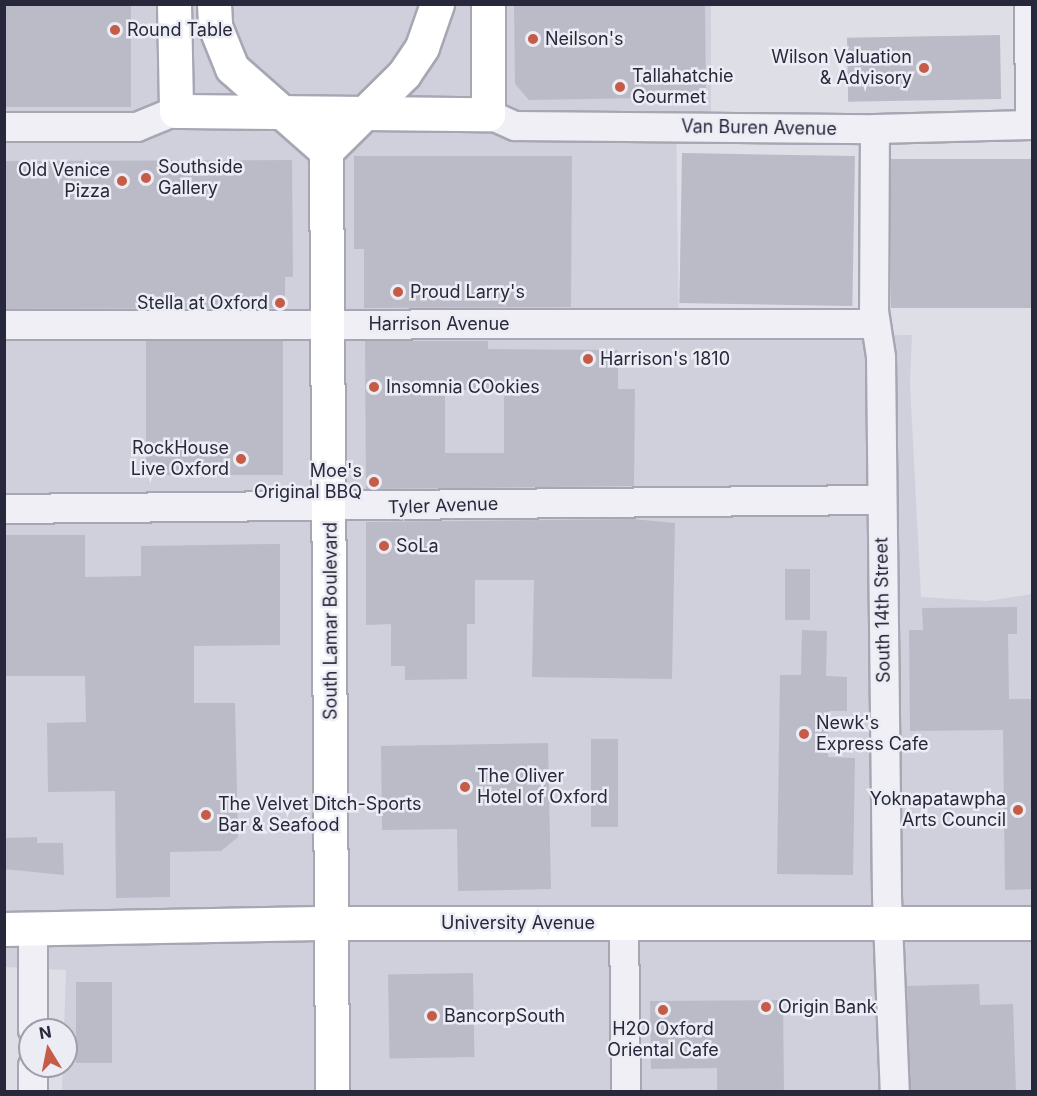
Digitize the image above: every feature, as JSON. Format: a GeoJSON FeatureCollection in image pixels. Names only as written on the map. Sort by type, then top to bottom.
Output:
{"type":"FeatureCollection","features":[{"type":"Feature","properties":{"kind":"street"},"geometry":{"type":"LineString","coordinates":[[174,4],[176,111]]}},
{"type":"Feature","properties":{"kind":"street"},"geometry":{"type":"LineString","coordinates":[[214,4],[215,26],[232,68],[326,152],[368,111],[422,47],[437,4]]}},
{"type":"Feature","properties":{"kind":"street"},"geometry":{"type":"LineString","coordinates":[[4,127],[137,127],[176,111],[368,111],[488,114],[488,4]]}},
{"type":"Feature","properties":{"kind":"street"},"geometry":{"type":"LineString","coordinates":[[1029,4],[1031,125]]}},
{"type":"Feature","properties":{"kind":"street","name":"Van Buren Avenue"},"geometry":{"type":"LineString","coordinates":[[488,114],[515,126],[875,129],[1031,125]]}},
{"type":"Feature","properties":{"kind":"street","name":"South 14th Street"},"geometry":{"type":"LineString","coordinates":[[875,129],[874,324],[881,357],[881,500],[895,1092]]}},
{"type":"Feature","properties":{"kind":"street","name":"South Lamar Boulevard"},"geometry":{"type":"LineString","coordinates":[[326,152],[330,324],[332,1092]]}},
{"type":"Feature","properties":{"kind":"street","name":"Harrison Avenue"},"geometry":{"type":"LineString","coordinates":[[4,325],[874,324]]}},
{"type":"Feature","properties":{"kind":"street","name":"Tyler Avenue"},"geometry":{"type":"LineString","coordinates":[[4,509],[330,508],[881,500]]}},
{"type":"Feature","properties":{"kind":"street","name":"University Avenue"},"geometry":{"type":"LineString","coordinates":[[19,929],[331,923],[1032,923]]}},
{"type":"Feature","properties":{"kind":"street"},"geometry":{"type":"LineString","coordinates":[[624,923],[626,1092]]}},
{"type":"Feature","properties":{"kind":"street"},"geometry":{"type":"LineString","coordinates":[[19,929],[31,1018]]}},
{"type":"Feature","properties":{"kind":"shaded area"},"geometry":{"type":"Polygon","coordinates":[[[4,5],[711,5],[711,112],[676,117],[679,336],[912,335],[910,384],[921,597],[987,601],[1032,594],[1032,1091],[62,1091],[62,1078],[78,1078],[78,1018],[64,1018],[66,970],[5,967],[4,5]]]}},
{"type":"Feature","properties":{"kind":"building"},"geometry":{"type":"Polygon","coordinates":[[[4,4],[131,4],[131,107],[4,107],[4,4]]]}},
{"type":"Feature","properties":{"kind":"building"},"geometry":{"type":"Polygon","coordinates":[[[514,4],[705,4],[706,97],[529,100],[515,84],[514,4]]]}},
{"type":"Feature","properties":{"kind":"building","name":"Wilson Valuation & Advisory"},"geometry":{"type":"Polygon","coordinates":[[[1000,35],[1001,99],[848,102],[847,38],[1000,35]]]}},
{"type":"Feature","properties":{"kind":"building"},"geometry":{"type":"Polygon","coordinates":[[[682,153],[855,156],[852,306],[679,303],[682,153]]]}},
{"type":"Feature","properties":{"kind":"building"},"geometry":{"type":"Polygon","coordinates":[[[354,156],[572,156],[571,307],[364,308],[364,249],[354,249],[354,156]]]}},
{"type":"Feature","properties":{"kind":"building"},"geometry":{"type":"Polygon","coordinates":[[[891,159],[1032,159],[1032,308],[891,308],[891,159]]]}},
{"type":"Feature","properties":{"kind":"building"},"geometry":{"type":"Polygon","coordinates":[[[292,160],[293,277],[285,277],[285,308],[4,309],[4,161],[292,160]]]}},
{"type":"Feature","properties":{"kind":"building"},"geometry":{"type":"Polygon","coordinates":[[[146,341],[283,341],[283,475],[146,475],[146,341]]]}},
{"type":"Feature","properties":{"kind":"building"},"geometry":{"type":"Polygon","coordinates":[[[365,341],[488,341],[488,349],[618,350],[618,389],[635,389],[634,486],[366,489],[365,341]],[[445,390],[445,453],[504,453],[504,390],[445,390]]]}},
{"type":"Feature","properties":{"kind":"building"},"geometry":{"type":"Polygon","coordinates":[[[633,519],[675,523],[672,679],[532,677],[534,580],[475,580],[475,624],[467,624],[467,679],[405,680],[405,666],[391,666],[391,624],[366,625],[366,522],[633,519]]]}},
{"type":"Feature","properties":{"kind":"building"},"geometry":{"type":"Polygon","coordinates":[[[4,535],[85,535],[85,577],[141,576],[141,546],[280,544],[280,645],[194,646],[194,703],[235,703],[238,837],[221,851],[170,852],[170,897],[116,898],[115,791],[48,792],[47,723],[86,722],[85,676],[4,676],[4,535]]]}},
{"type":"Feature","properties":{"kind":"building"},"geometry":{"type":"Polygon","coordinates":[[[785,569],[810,569],[810,620],[785,620],[785,569]]]}},
{"type":"Feature","properties":{"kind":"building","name":"Yoknapatawpha Arts Council"},"geometry":{"type":"Polygon","coordinates":[[[1017,607],[1017,634],[1008,634],[1009,699],[1032,699],[1032,889],[1005,890],[1003,730],[910,731],[909,630],[923,630],[922,608],[1017,607]]]}},
{"type":"Feature","properties":{"kind":"building","name":"Newk's Express Cafe"},"geometry":{"type":"Polygon","coordinates":[[[802,630],[827,631],[826,676],[847,677],[847,711],[829,711],[828,757],[855,758],[853,875],[777,874],[780,675],[801,675],[802,630]]]}},
{"type":"Feature","properties":{"kind":"building"},"geometry":{"type":"Polygon","coordinates":[[[591,739],[618,739],[618,827],[591,827],[591,739]]]}},
{"type":"Feature","properties":{"kind":"building","name":"The Oliver Hotel of Oxford"},"geometry":{"type":"Polygon","coordinates":[[[548,743],[551,889],[458,891],[457,829],[382,830],[381,746],[548,743]]]}},
{"type":"Feature","properties":{"kind":"building"},"geometry":{"type":"Polygon","coordinates":[[[37,837],[37,843],[63,843],[64,875],[4,869],[4,838],[37,837]]]}},
{"type":"Feature","properties":{"kind":"building","name":"BancorpSouth"},"geometry":{"type":"Polygon","coordinates":[[[473,973],[474,1057],[389,1058],[388,974],[473,973]]]}},
{"type":"Feature","properties":{"kind":"building"},"geometry":{"type":"Polygon","coordinates":[[[76,982],[112,982],[112,1063],[78,1063],[76,982]]]}},
{"type":"Feature","properties":{"kind":"building"},"geometry":{"type":"Polygon","coordinates":[[[979,984],[980,1005],[1013,1004],[1016,1092],[911,1092],[907,986],[979,984]]]}},
{"type":"Feature","properties":{"kind":"building"},"geometry":{"type":"Polygon","coordinates":[[[783,1000],[784,1092],[717,1092],[717,1068],[651,1069],[650,1001],[783,1000]]]}},
{"type":"Feature","properties":{"kind":"place","name":"Round Table"},"geometry":{"type":"Point","coordinates":[115,30]}},
{"type":"Feature","properties":{"kind":"place","name":"Neilson's"},"geometry":{"type":"Point","coordinates":[533,39]}},
{"type":"Feature","properties":{"kind":"place","name":"Wilson Valuation & Advisory"},"geometry":{"type":"Point","coordinates":[924,68]}},
{"type":"Feature","properties":{"kind":"place","name":"Tallahatchie Gourmet"},"geometry":{"type":"Point","coordinates":[620,87]}},
{"type":"Feature","properties":{"kind":"place","name":"Southside Gallery"},"geometry":{"type":"Point","coordinates":[146,178]}},
{"type":"Feature","properties":{"kind":"place","name":"Old Venice Pizza"},"geometry":{"type":"Point","coordinates":[122,181]}},
{"type":"Feature","properties":{"kind":"place","name":"Proud Larry's"},"geometry":{"type":"Point","coordinates":[398,292]}},
{"type":"Feature","properties":{"kind":"place","name":"Stella at Oxford"},"geometry":{"type":"Point","coordinates":[280,303]}},
{"type":"Feature","properties":{"kind":"place","name":"Harrison's 1810"},"geometry":{"type":"Point","coordinates":[588,359]}},
{"type":"Feature","properties":{"kind":"place","name":"Insomnia COokies"},"geometry":{"type":"Point","coordinates":[374,387]}},
{"type":"Feature","properties":{"kind":"place","name":"RockHouse Live Oxford"},"geometry":{"type":"Point","coordinates":[241,459]}},
{"type":"Feature","properties":{"kind":"place","name":"Moe's Original BBQ"},"geometry":{"type":"Point","coordinates":[374,482]}},
{"type":"Feature","properties":{"kind":"place","name":"SoLa"},"geometry":{"type":"Point","coordinates":[384,546]}},
{"type":"Feature","properties":{"kind":"place","name":"Newk's Express Cafe"},"geometry":{"type":"Point","coordinates":[804,734]}},
{"type":"Feature","properties":{"kind":"place","name":"The Oliver Hotel of Oxford"},"geometry":{"type":"Point","coordinates":[465,787]}},
{"type":"Feature","properties":{"kind":"place","name":"Yoknapatawpha Arts Council"},"geometry":{"type":"Point","coordinates":[1018,810]}},
{"type":"Feature","properties":{"kind":"place","name":"The Velvet Ditch-Sports Bar & Seafood"},"geometry":{"type":"Point","coordinates":[206,815]}},
{"type":"Feature","properties":{"kind":"place","name":"Origin Bank"},"geometry":{"type":"Point","coordinates":[766,1007]}},
{"type":"Feature","properties":{"kind":"place","name":"H2O Oxford Oriental Cafe"},"geometry":{"type":"Point","coordinates":[663,1010]}},
{"type":"Feature","properties":{"kind":"place","name":"BancorpSouth"},"geometry":{"type":"Point","coordinates":[432,1016]}}]}
